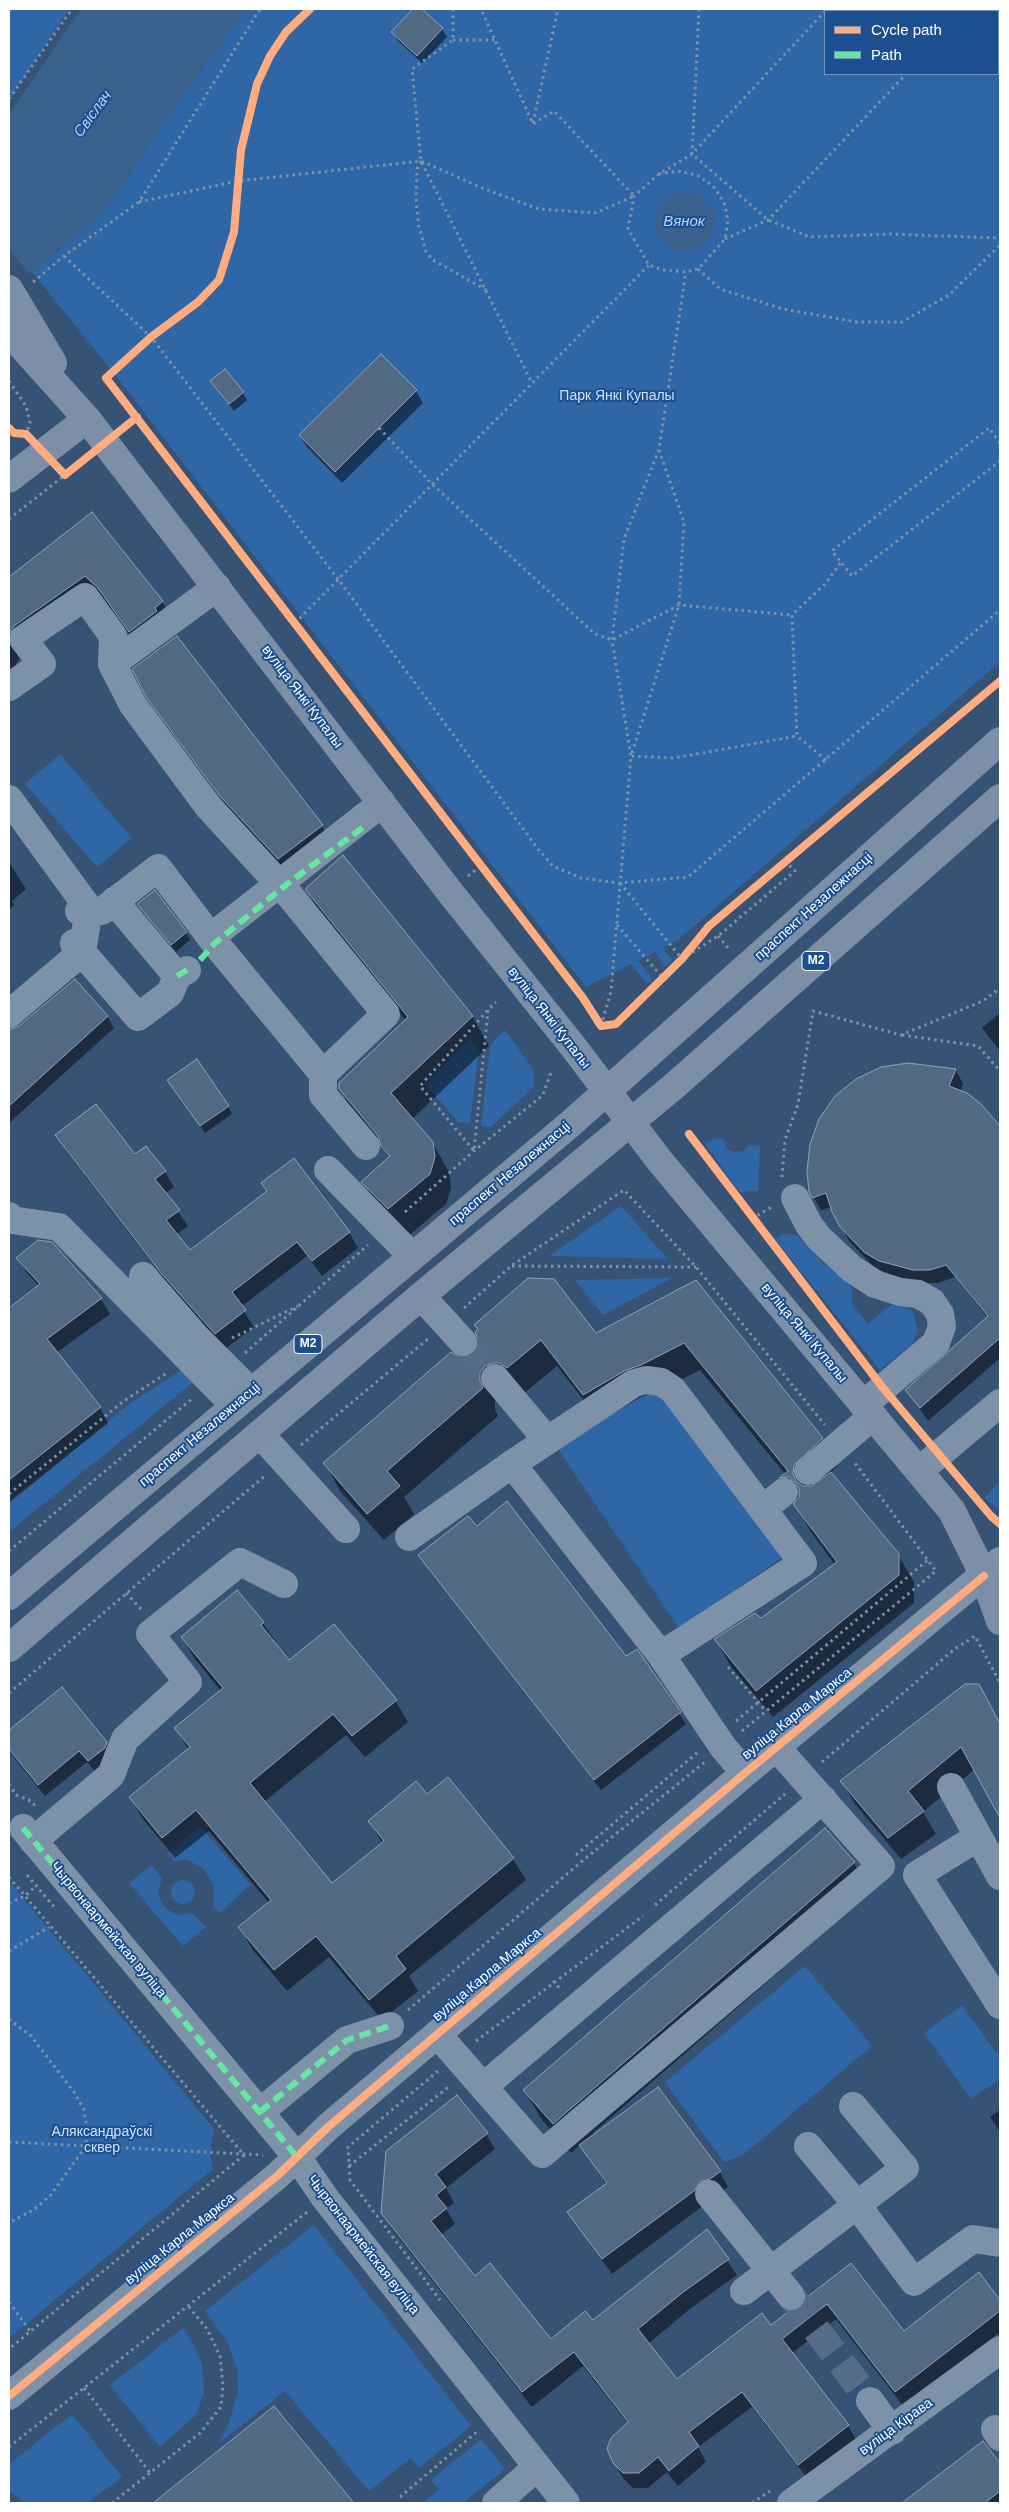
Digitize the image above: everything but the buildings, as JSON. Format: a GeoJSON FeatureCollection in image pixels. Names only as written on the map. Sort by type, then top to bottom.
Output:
{"type":"FeatureCollection","features":[{"type":"Feature","properties":{"kind":"main road","name":"вуліца Янкі Купалы"},"geometry":{"type":"LineString","coordinates":[[16,288],[87,419]]}},
{"type":"Feature","properties":{"kind":"main road","name":"вуліца Янкі Купалы"},"geometry":{"type":"LineString","coordinates":[[9,332],[87,419],[630,1123],[873,1403],[919,1471],[952,1511],[992,1568],[1000,1621]]}},
{"type":"Feature","properties":{"kind":"main road"},"geometry":{"type":"LineString","coordinates":[[9,479],[87,419]]}},
{"type":"Feature","properties":{"kind":"main road","name":"праспект Незалежнасці"},"geometry":{"type":"LineString","coordinates":[[9,1596],[606,1091],[1000,741]]}},
{"type":"Feature","properties":{"kind":"main road","name":"М2"},"geometry":{"type":"LineString","coordinates":[[9,1648],[421,1296],[630,1123],[1000,798]]}},
{"type":"Feature","properties":{"kind":"street"},"geometry":{"type":"LineString","coordinates":[[112,664],[217,587]]}},
{"type":"Feature","properties":{"kind":"street"},"geometry":{"type":"LineString","coordinates":[[9,687],[42,664],[23,639],[84,597],[113,636],[112,664],[133,705],[207,805],[280,886],[386,1014],[323,1074],[323,1095],[366,1146]]}},
{"type":"Feature","properties":{"kind":"street"},"geometry":{"type":"LineString","coordinates":[[9,799],[94,907]]}},
{"type":"Feature","properties":{"kind":"street"},"geometry":{"type":"LineString","coordinates":[[78,947],[138,1017],[170,993],[198,957],[382,802]]}},
{"type":"Feature","properties":{"kind":"street"},"geometry":{"type":"LineString","coordinates":[[9,815],[94,907],[198,957],[323,1074]]}},
{"type":"Feature","properties":{"kind":"street"},"geometry":{"type":"LineString","coordinates":[[280,886],[366,825]]}},
{"type":"Feature","properties":{"kind":"street"},"geometry":{"type":"LineString","coordinates":[[9,1014],[78,947],[94,907],[158,868],[198,957]]}},
{"type":"Feature","properties":{"kind":"street"},"geometry":{"type":"LineString","coordinates":[[9,998],[78,947]]}},
{"type":"Feature","properties":{"kind":"street"},"geometry":{"type":"LineString","coordinates":[[328,1170],[412,1256]]}},
{"type":"Feature","properties":{"kind":"street"},"geometry":{"type":"LineString","coordinates":[[784,1195],[820,1238],[852,1269],[875,1284],[900,1292],[918,1294],[932,1302],[940,1314],[942,1326],[936,1343],[873,1403],[840,1444],[808,1471]]}},
{"type":"Feature","properties":{"kind":"street"},"geometry":{"type":"LineString","coordinates":[[9,1216],[12,1220],[59,1228],[199,1354],[243,1399]]}},
{"type":"Feature","properties":{"kind":"street"},"geometry":{"type":"LineString","coordinates":[[143,1276],[199,1354]]}},
{"type":"Feature","properties":{"kind":"street"},"geometry":{"type":"LineString","coordinates":[[421,1296],[455,1333]]}},
{"type":"Feature","properties":{"kind":"street"},"geometry":{"type":"LineString","coordinates":[[495,1378],[547,1440]]}},
{"type":"Feature","properties":{"kind":"street"},"geometry":{"type":"LineString","coordinates":[[409,1536],[547,1440],[634,1383],[646,1380],[661,1382],[673,1390],[803,1563],[661,1655]]}},
{"type":"Feature","properties":{"kind":"street"},"geometry":{"type":"LineString","coordinates":[[919,1471],[1000,1403]]}},
{"type":"Feature","properties":{"kind":"street"},"geometry":{"type":"LineString","coordinates":[[260,1434],[346,1529]]}},
{"type":"Feature","properties":{"kind":"street"},"geometry":{"type":"LineString","coordinates":[[512,1464],[661,1655],[720,1742],[746,1772]]}},
{"type":"Feature","properties":{"kind":"street"},"geometry":{"type":"LineString","coordinates":[[763,1510],[784,1492]]}},
{"type":"Feature","properties":{"kind":"street"},"geometry":{"type":"LineString","coordinates":[[32,1827],[111,1775],[125,1739],[188,1682],[150,1634],[240,1562],[284,1584]]}},
{"type":"Feature","properties":{"kind":"street","name":"вуліца Карла Маркса"},"geometry":{"type":"LineString","coordinates":[[9,2396],[277,2176],[329,2126],[436,2034],[746,1772],[992,1568]]}},
{"type":"Feature","properties":{"kind":"street"},"geometry":{"type":"LineString","coordinates":[[436,2034],[542,2154],[622,2087],[881,1866],[805,1777],[776,1747]]}},
{"type":"Feature","properties":{"kind":"street"},"geometry":{"type":"LineString","coordinates":[[951,1787],[986,1837],[1000,1876]]}},
{"type":"Feature","properties":{"kind":"street"},"geometry":{"type":"LineString","coordinates":[[469,2072],[823,1799]]}},
{"type":"Feature","properties":{"kind":"street","name":"Чырвонаармейская вуліца"},"geometry":{"type":"LineString","coordinates":[[32,1827],[297,2157],[325,2198],[566,2503]]}},
{"type":"Feature","properties":{"kind":"street"},"geometry":{"type":"LineString","coordinates":[[986,1837],[917,1875],[1000,2005]]}},
{"type":"Feature","properties":{"kind":"street"},"geometry":{"type":"LineString","coordinates":[[260,2112],[347,2040],[390,2026]]}},
{"type":"Feature","properties":{"kind":"street"},"geometry":{"type":"LineString","coordinates":[[744,2291],[905,2168],[853,2106]]}},
{"type":"Feature","properties":{"kind":"street"},"geometry":{"type":"LineString","coordinates":[[808,2146],[857,2205],[914,2282],[973,2239],[1000,2243]]}},
{"type":"Feature","properties":{"kind":"street"},"geometry":{"type":"LineString","coordinates":[[709,2194],[791,2296]]}},
{"type":"Feature","properties":{"kind":"street","name":"вуліца Кірава"},"geometry":{"type":"LineString","coordinates":[[791,2503],[892,2431],[1000,2350]]}},
{"type":"Feature","properties":{"kind":"street"},"geometry":{"type":"LineString","coordinates":[[870,2401],[892,2431]]}},
{"type":"Feature","properties":{"kind":"street"},"geometry":{"type":"LineString","coordinates":[[496,2503],[536,2467]]}},
{"type":"Feature","properties":{"kind":"path"},"geometry":{"type":"LineString","coordinates":[[9,99],[72,9]]}},
{"type":"Feature","properties":{"kind":"path"},"geometry":{"type":"LineString","coordinates":[[16,288],[64,256],[138,202],[260,9]]}},
{"type":"Feature","properties":{"kind":"path"},"geometry":{"type":"LineString","coordinates":[[452,40],[453,9]]}},
{"type":"Feature","properties":{"kind":"path"},"geometry":{"type":"LineString","coordinates":[[481,9],[533,124]]}},
{"type":"Feature","properties":{"kind":"path"},"geometry":{"type":"LineString","coordinates":[[533,124],[558,9]]}},
{"type":"Feature","properties":{"kind":"path"},"geometry":{"type":"LineString","coordinates":[[692,154],[699,9]]}},
{"type":"Feature","properties":{"kind":"path"},"geometry":{"type":"LineString","coordinates":[[138,202],[239,177],[421,161],[482,188],[538,209],[596,213],[634,196],[659,174],[692,154],[824,12]]}},
{"type":"Feature","properties":{"kind":"path"},"geometry":{"type":"LineString","coordinates":[[494,40],[452,40],[412,69],[421,161],[532,384]]}},
{"type":"Feature","properties":{"kind":"path"},"geometry":{"type":"LineString","coordinates":[[634,196],[628,229],[649,265],[662,270],[686,272],[698,269],[725,239],[768,220],[905,75]]}},
{"type":"Feature","properties":{"kind":"path"},"geometry":{"type":"LineString","coordinates":[[533,124],[554,111],[634,196]]}},
{"type":"Feature","properties":{"kind":"path"},"geometry":{"type":"LineString","coordinates":[[692,154],[768,220],[810,237],[889,234],[1000,238]]}},
{"type":"Feature","properties":{"kind":"path"},"geometry":{"type":"LineString","coordinates":[[421,161],[417,168],[416,200],[426,252],[434,260],[486,290]]}},
{"type":"Feature","properties":{"kind":"path"},"geometry":{"type":"LineString","coordinates":[[659,174],[678,171],[697,175],[713,186],[724,202],[728,220],[725,239]]}},
{"type":"Feature","properties":{"kind":"path"},"geometry":{"type":"LineString","coordinates":[[237,190],[239,177]]}},
{"type":"Feature","properties":{"kind":"path"},"geometry":{"type":"LineString","coordinates":[[698,269],[720,289],[783,309],[857,322],[902,322],[949,294],[1000,245]]}},
{"type":"Feature","properties":{"kind":"path"},"geometry":{"type":"LineString","coordinates":[[64,256],[151,337],[338,580],[538,849],[553,866],[580,878],[619,882],[688,877],[1000,610]]}},
{"type":"Feature","properties":{"kind":"path"},"geometry":{"type":"LineString","coordinates":[[295,623],[649,265]]}},
{"type":"Feature","properties":{"kind":"path"},"geometry":{"type":"LineString","coordinates":[[631,756],[612,640],[624,539],[659,449],[686,272]]}},
{"type":"Feature","properties":{"kind":"path"},"geometry":{"type":"LineString","coordinates":[[145,343],[159,331]]}},
{"type":"Feature","properties":{"kind":"path"},"geometry":{"type":"LineString","coordinates":[[9,381],[26,406],[30,423],[26,434],[14,434],[9,428]]}},
{"type":"Feature","properties":{"kind":"path"},"geometry":{"type":"LineString","coordinates":[[129,423],[137,417]]}},
{"type":"Feature","properties":{"kind":"path"},"geometry":{"type":"LineString","coordinates":[[379,428],[432,484],[585,627],[612,640]]}},
{"type":"Feature","properties":{"kind":"path"},"geometry":{"type":"LineString","coordinates":[[1000,440],[989,428],[832,550],[852,576],[1000,461]]}},
{"type":"Feature","properties":{"kind":"path"},"geometry":{"type":"LineString","coordinates":[[601,1026],[611,991],[631,756],[679,605],[684,522],[659,449]]}},
{"type":"Feature","properties":{"kind":"path"},"geometry":{"type":"LineString","coordinates":[[9,519],[89,455]]}},
{"type":"Feature","properties":{"kind":"path"},"geometry":{"type":"LineString","coordinates":[[61,470],[66,475]]}},
{"type":"Feature","properties":{"kind":"path"},"geometry":{"type":"LineString","coordinates":[[612,640],[679,605],[792,615],[826,583],[841,562]]}},
{"type":"Feature","properties":{"kind":"path"},"geometry":{"type":"LineString","coordinates":[[792,615],[797,736],[826,760]]}},
{"type":"Feature","properties":{"kind":"path"},"geometry":{"type":"LineString","coordinates":[[631,756],[674,758],[797,736]]}},
{"type":"Feature","properties":{"kind":"path"},"geometry":{"type":"LineString","coordinates":[[619,882],[682,959],[718,936],[795,871],[785,861]]}},
{"type":"Feature","properties":{"kind":"path"},"geometry":{"type":"LineString","coordinates":[[616,924],[662,977]]}},
{"type":"Feature","properties":{"kind":"path"},"geometry":{"type":"LineString","coordinates":[[901,1035],[983,1001],[1000,988]]}},
{"type":"Feature","properties":{"kind":"path"},"geometry":{"type":"LineString","coordinates":[[583,998],[601,1026]]}},
{"type":"Feature","properties":{"kind":"path"},"geometry":{"type":"LineString","coordinates":[[474,1151],[420,1086],[496,1002]]}},
{"type":"Feature","properties":{"kind":"path"},"geometry":{"type":"LineString","coordinates":[[474,1151],[488,1010]]}},
{"type":"Feature","properties":{"kind":"path"},"geometry":{"type":"LineString","coordinates":[[752,1219],[784,1195],[781,1166],[785,1140],[798,1104],[813,1012],[901,1035],[978,1046],[1000,1070]]}},
{"type":"Feature","properties":{"kind":"path"},"geometry":{"type":"LineString","coordinates":[[601,1026],[616,1024]]}},
{"type":"Feature","properties":{"kind":"path"},"geometry":{"type":"LineString","coordinates":[[9,1551],[220,1375],[303,1304],[474,1151],[543,1095],[550,1072]]}},
{"type":"Feature","properties":{"kind":"path"},"geometry":{"type":"LineString","coordinates":[[689,1134],[752,1219],[873,1403]]}},
{"type":"Feature","properties":{"kind":"path"},"geometry":{"type":"LineString","coordinates":[[9,1693],[283,1460],[455,1333],[511,1266],[624,1190],[696,1267],[840,1444],[929,1559],[936,1571],[766,1711],[720,1742],[576,1855]]}},
{"type":"Feature","properties":{"kind":"path"},"geometry":{"type":"LineString","coordinates":[[511,1266],[696,1267]]}},
{"type":"Feature","properties":{"kind":"path"},"geometry":{"type":"LineString","coordinates":[[9,1494],[125,1400],[199,1354],[303,1304]]}},
{"type":"Feature","properties":{"kind":"path"},"geometry":{"type":"LineString","coordinates":[[968,1489],[1000,1524]]}},
{"type":"Feature","properties":{"kind":"path"},"geometry":{"type":"LineString","coordinates":[[390,2026],[720,1742],[758,1702],[929,1559]]}},
{"type":"Feature","properties":{"kind":"path"},"geometry":{"type":"LineString","coordinates":[[126,1593],[142,1610]]}},
{"type":"Feature","properties":{"kind":"path"},"geometry":{"type":"LineString","coordinates":[[349,2166],[469,2072],[539,1991],[643,1916],[956,1648],[976,1636],[1000,1683]]}},
{"type":"Feature","properties":{"kind":"path"},"geometry":{"type":"LineString","coordinates":[[728,1667],[766,1711]]}},
{"type":"Feature","properties":{"kind":"path"},"geometry":{"type":"LineString","coordinates":[[9,1784],[10,1790],[16,1795],[29,1800],[32,1827]]}},
{"type":"Feature","properties":{"kind":"path"},"geometry":{"type":"LineString","coordinates":[[9,1877],[49,1927],[244,2154]]}},
{"type":"Feature","properties":{"kind":"path"},"geometry":{"type":"LineString","coordinates":[[9,1903],[25,1896],[36,1886]]}},
{"type":"Feature","properties":{"kind":"path"},"geometry":{"type":"LineString","coordinates":[[9,1951],[49,1927]]}},
{"type":"Feature","properties":{"kind":"path"},"geometry":{"type":"LineString","coordinates":[[9,2018],[31,2036],[74,2092],[84,2110],[87,2129],[86,2146],[50,2196],[33,2210],[9,2223]]}},
{"type":"Feature","properties":{"kind":"path"},"geometry":{"type":"LineString","coordinates":[[350,2180],[348,2147],[469,2072]]}},
{"type":"Feature","properties":{"kind":"path"},"geometry":{"type":"LineString","coordinates":[[9,2142],[264,2155]]}},
{"type":"Feature","properties":{"kind":"path"},"geometry":{"type":"LineString","coordinates":[[9,2348],[244,2154]]}},
{"type":"Feature","properties":{"kind":"path"},"geometry":{"type":"LineString","coordinates":[[9,2447],[189,2307],[309,2210],[315,2218]]}},
{"type":"Feature","properties":{"kind":"path"},"geometry":{"type":"LineString","coordinates":[[9,2302],[30,2330]]}},
{"type":"Feature","properties":{"kind":"path"},"geometry":{"type":"LineString","coordinates":[[112,2503],[152,2474],[200,2433],[221,2407],[223,2385],[220,2356],[207,2329],[189,2307]]}},
{"type":"Feature","properties":{"kind":"path"},"geometry":{"type":"LineString","coordinates":[[84,2388],[152,2474]]}},
{"type":"Feature","properties":{"kind":"path"},"geometry":{"type":"LineString","coordinates":[[400,2497],[482,2428]]}},
{"type":"Feature","properties":{"kind":"green space"},"geometry":{"type":"Polygon","coordinates":[[[9,9],[69,9],[9,101],[9,9]]]}},
{"type":"Feature","properties":{"kind":"green space","name":"Парк Янкі Купалы"},"geometry":{"type":"Polygon","coordinates":[[[246,9],[1000,9],[1000,662],[678,940],[663,948],[673,961],[665,967],[655,952],[638,961],[653,979],[647,984],[631,964],[586,987],[113,372],[32,272],[98,216],[118,192],[159,128],[246,9]]]}},
{"type":"Feature","properties":{"kind":"green space"},"geometry":{"type":"Polygon","coordinates":[[[60,754],[132,838],[97,867],[25,784],[60,754]]]}},
{"type":"Feature","properties":{"kind":"green space"},"geometry":{"type":"Polygon","coordinates":[[[505,1030],[533,1069],[534,1087],[491,1127],[481,1126],[490,1045],[505,1030]]]}},
{"type":"Feature","properties":{"kind":"green space"},"geometry":{"type":"Polygon","coordinates":[[[470,1038],[479,1050],[470,1123],[458,1122],[426,1085],[470,1038]]]}},
{"type":"Feature","properties":{"kind":"green space"},"geometry":{"type":"Polygon","coordinates":[[[715,1138],[723,1139],[727,1149],[735,1152],[743,1151],[749,1145],[760,1146],[758,1191],[740,1192],[705,1144],[715,1138]]]}},
{"type":"Feature","properties":{"kind":"green space"},"geometry":{"type":"Polygon","coordinates":[[[621,1206],[668,1259],[549,1256],[621,1206]]]}},
{"type":"Feature","properties":{"kind":"green space"},"geometry":{"type":"Polygon","coordinates":[[[783,1233],[798,1236],[824,1264],[845,1279],[852,1288],[852,1304],[868,1324],[891,1305],[906,1307],[913,1312],[918,1331],[912,1344],[880,1370],[775,1239],[783,1233]]]}},
{"type":"Feature","properties":{"kind":"green space"},"geometry":{"type":"Polygon","coordinates":[[[672,1278],[603,1315],[575,1280],[672,1278]]]}},
{"type":"Feature","properties":{"kind":"green space"},"geometry":{"type":"Polygon","coordinates":[[[184,1368],[196,1380],[9,1532],[9,1504],[128,1405],[184,1368]]]}},
{"type":"Feature","properties":{"kind":"green space"},"geometry":{"type":"Polygon","coordinates":[[[665,1377],[786,1555],[679,1628],[558,1449],[665,1377]]]}},
{"type":"Feature","properties":{"kind":"green space"},"geometry":{"type":"Polygon","coordinates":[[[1000,1481],[1000,1511],[985,1498],[1000,1481]]]}},
{"type":"Feature","properties":{"kind":"green space"},"geometry":{"type":"Polygon","coordinates":[[[200,1826],[250,1884],[220,1913],[213,1906],[214,1886],[204,1869],[188,1860],[174,1861],[168,1853],[200,1826]]]}},
{"type":"Feature","properties":{"kind":"green space"},"geometry":{"type":"Polygon","coordinates":[[[151,1865],[162,1878],[158,1892],[162,1903],[168,1910],[178,1915],[192,1913],[206,1927],[183,1946],[129,1883],[151,1865]]]}},
{"type":"Feature","properties":{"kind":"green space"},"geometry":{"type":"Polygon","coordinates":[[[183,1880],[192,1883],[195,1892],[192,1901],[183,1904],[174,1901],[171,1892],[174,1883],[183,1880]]]}},
{"type":"Feature","properties":{"kind":"green space","name":"Аляксандраўскі сквер"},"geometry":{"type":"Polygon","coordinates":[[[9,1881],[214,2129],[210,2153],[213,2169],[9,2338],[9,1881]]]}},
{"type":"Feature","properties":{"kind":"green space"},"geometry":{"type":"Polygon","coordinates":[[[805,1966],[872,2046],[742,2156],[724,2162],[665,2082],[805,1966]]]}},
{"type":"Feature","properties":{"kind":"green space"},"geometry":{"type":"Polygon","coordinates":[[[962,2005],[1000,2058],[1000,2079],[971,2099],[924,2033],[962,2005]]]}},
{"type":"Feature","properties":{"kind":"green space"},"geometry":{"type":"Polygon","coordinates":[[[314,2225],[471,2426],[419,2468],[411,2458],[369,2491],[285,2391],[218,2444],[229,2422],[238,2392],[237,2370],[227,2341],[205,2311],[314,2225]]]}},
{"type":"Feature","properties":{"kind":"green space"},"geometry":{"type":"Polygon","coordinates":[[[183,2328],[194,2345],[202,2364],[204,2393],[196,2415],[160,2447],[110,2385],[183,2328]]]}},
{"type":"Feature","properties":{"kind":"green space"},"geometry":{"type":"Polygon","coordinates":[[[72,2414],[122,2477],[87,2503],[25,2503],[9,2491],[9,2464],[72,2414]]]}},
{"type":"Feature","properties":{"kind":"green space"},"geometry":{"type":"Polygon","coordinates":[[[481,2439],[505,2469],[463,2503],[422,2503],[439,2490],[431,2480],[481,2439]]]}},
{"type":"Feature","properties":{"kind":"water","name":"Свіслач"},"geometry":{"type":"Polygon","coordinates":[[[81,9],[246,9],[159,128],[118,192],[98,216],[66,245],[9,290],[9,114],[81,9]]]}},
{"type":"Feature","properties":{"kind":"water","name":"Вянок"},"geometry":{"type":"Polygon","coordinates":[[[685,192],[702,197],[710,205],[715,222],[710,239],[702,247],[685,252],[668,247],[660,239],[655,222],[660,205],[668,197],[685,192]]]}},
{"type":"Feature","properties":{"kind":"pier"},"geometry":{"type":"Polygon","coordinates":[[[9,248],[30,275],[9,291],[9,248]]]}},
{"type":"Feature","properties":{"kind":"tunnel"},"geometry":{"type":"LineString","coordinates":[[463,1342],[495,1378]]}},
{"type":"Feature","properties":{"kind":"tunnel"},"geometry":{"type":"LineString","coordinates":[[791,2296],[870,2401]]}},
{"type":"Feature","properties":{"kind":"marked path"},"geometry":{"type":"LineString","coordinates":[[200,960],[215,943],[282,888],[366,825]]}},
{"type":"Feature","properties":{"kind":"marked path"},"geometry":{"type":"LineString","coordinates":[[177,976],[187,970]]}},
{"type":"Feature","properties":{"kind":"marked path"},"geometry":{"type":"LineString","coordinates":[[23,1828],[297,2157]]}},
{"type":"Feature","properties":{"kind":"marked path"},"geometry":{"type":"LineString","coordinates":[[260,2112],[347,2040],[390,2026]]}},
{"type":"Feature","properties":{"kind":"cycle path"},"geometry":{"type":"LineString","coordinates":[[310,9],[286,32],[270,56],[257,84],[241,150],[234,232],[219,280],[198,302],[151,337],[106,378],[583,998],[601,1026],[616,1024],[682,959],[709,926],[1000,681]]}},
{"type":"Feature","properties":{"kind":"cycle path"},"geometry":{"type":"LineString","coordinates":[[9,428],[14,433],[26,434],[65,475],[137,417]]}},
{"type":"Feature","properties":{"kind":"cycle path"},"geometry":{"type":"LineString","coordinates":[[689,1134],[883,1388],[991,1516],[1000,1524]]}},
{"type":"Feature","properties":{"kind":"cycle path"},"geometry":{"type":"LineString","coordinates":[[9,2396],[277,2176],[329,2126],[745,1773],[984,1576]]}}]}
